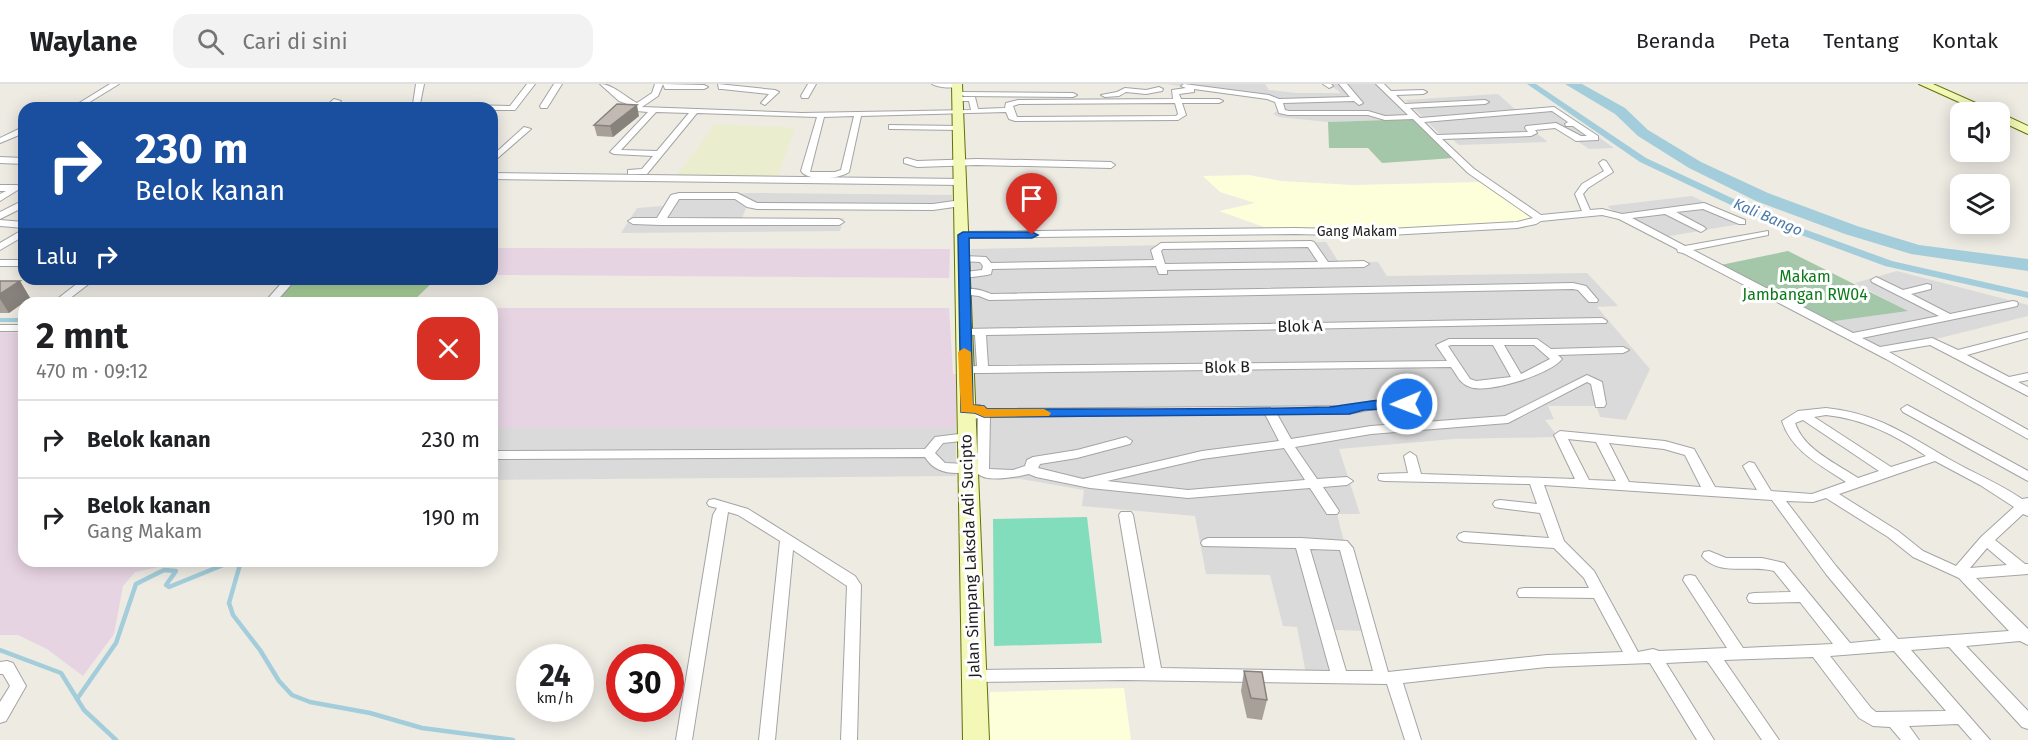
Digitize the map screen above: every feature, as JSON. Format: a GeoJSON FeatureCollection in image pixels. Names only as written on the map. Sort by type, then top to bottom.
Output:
{"type":"FeatureCollection","features":[{"type":"Feature","properties":{"kind":"street"},"geometry":{"type":"LineString","coordinates":[[85,102],[115,84]]}},
{"type":"Feature","properties":{"kind":"street"},"geometry":{"type":"LineString","coordinates":[[417,102],[420,84]]}},
{"type":"Feature","properties":{"kind":"street"},"geometry":{"type":"LineString","coordinates":[[498,108],[512,108],[531,84]]}},
{"type":"Feature","properties":{"kind":"street"},"geometry":{"type":"LineString","coordinates":[[544,105],[558,84]]}},
{"type":"Feature","properties":{"kind":"street"},"geometry":{"type":"LineString","coordinates":[[604,84],[622,99],[638,106],[639,109],[820,115],[858,114],[960,102],[1117,95],[1125,90],[1146,92],[1159,89]]}},
{"type":"Feature","properties":{"kind":"street"},"geometry":{"type":"LineString","coordinates":[[638,106],[655,94],[659,84]]}},
{"type":"Feature","properties":{"kind":"street"},"geometry":{"type":"LineString","coordinates":[[667,84],[668,87],[704,87]]}},
{"type":"Feature","properties":{"kind":"street"},"geometry":{"type":"LineString","coordinates":[[722,84],[722,87],[775,92],[765,103]]}},
{"type":"Feature","properties":{"kind":"street"},"geometry":{"type":"LineString","coordinates":[[805,96],[812,84]]}},
{"type":"Feature","properties":{"kind":"street"},"geometry":{"type":"LineString","coordinates":[[936,84],[960,102],[1010,111]]}},
{"type":"Feature","properties":{"kind":"street"},"geometry":{"type":"LineString","coordinates":[[1172,84],[1214,92],[1250,93],[1278,101],[1356,99]]}},
{"type":"Feature","properties":{"kind":"street"},"geometry":{"type":"LineString","coordinates":[[1246,84],[1250,93]]}},
{"type":"Feature","properties":{"kind":"street"},"geometry":{"type":"LineString","coordinates":[[1343,84],[1368,113]]}},
{"type":"Feature","properties":{"kind":"street"},"geometry":{"type":"LineString","coordinates":[[1380,84],[1471,171],[1539,218]]}},
{"type":"Feature","properties":{"kind":"street"},"geometry":{"type":"LineString","coordinates":[[1924,84],[1966,102]]}},
{"type":"Feature","properties":{"kind":"street"},"geometry":{"type":"LineString","coordinates":[[1191,90],[1175,92],[1178,101],[1182,115],[1180,117],[1017,119],[1012,117],[1009,105],[1016,103],[1178,101],[1214,92]]}},
{"type":"Feature","properties":{"kind":"street"},"geometry":{"type":"LineString","coordinates":[[1214,92],[1225,110]]}},
{"type":"Feature","properties":{"kind":"street"},"geometry":{"type":"LineString","coordinates":[[1391,93],[1423,92]]}},
{"type":"Feature","properties":{"kind":"street"},"geometry":{"type":"LineString","coordinates":[[1405,106],[1482,99],[1493,110]]}},
{"type":"Feature","properties":{"kind":"street"},"geometry":{"type":"LineString","coordinates":[[1278,101],[1281,111],[1288,113],[1368,113],[1378,116],[1416,117],[1554,110],[1595,138],[1579,139],[1556,125]]}},
{"type":"Feature","properties":{"kind":"street"},"geometry":{"type":"LineString","coordinates":[[892,127],[960,102]]}},
{"type":"Feature","properties":{"kind":"street","name":"Jalan Simpang Laksda Adi Sucipto"},"geometry":{"type":"LineString","coordinates":[[960,102],[961,203],[965,282],[972,332],[974,370],[972,413],[967,437],[973,471],[973,676],[976,740]]}},
{"type":"Feature","properties":{"kind":"street"},"geometry":{"type":"LineString","coordinates":[[1120,102],[1124,118]]}},
{"type":"Feature","properties":{"kind":"street"},"geometry":{"type":"LineString","coordinates":[[655,109],[614,152],[659,154]]}},
{"type":"Feature","properties":{"kind":"street"},"geometry":{"type":"LineString","coordinates":[[594,171],[642,172],[696,110]]}},
{"type":"Feature","properties":{"kind":"street"},"geometry":{"type":"LineString","coordinates":[[820,115],[805,171],[807,174],[836,175],[845,172],[858,114]]}},
{"type":"Feature","properties":{"kind":"street"},"geometry":{"type":"LineString","coordinates":[[2010,122],[2028,130]]}},
{"type":"Feature","properties":{"kind":"street"},"geometry":{"type":"LineString","coordinates":[[1436,137],[1531,134],[1533,133],[1529,128],[1575,123]]}},
{"type":"Feature","properties":{"kind":"street"},"geometry":{"type":"LineString","coordinates":[[498,155],[527,129]]}},
{"type":"Feature","properties":{"kind":"street"},"geometry":{"type":"LineString","coordinates":[[0,130],[16,136]]}},
{"type":"Feature","properties":{"kind":"street"},"geometry":{"type":"LineString","coordinates":[[0,141],[16,136]]}},
{"type":"Feature","properties":{"kind":"street"},"geometry":{"type":"LineString","coordinates":[[498,176],[961,167],[1039,159]]}},
{"type":"Feature","properties":{"kind":"street"},"geometry":{"type":"LineString","coordinates":[[0,160],[18,161]]}},
{"type":"Feature","properties":{"kind":"street"},"geometry":{"type":"LineString","coordinates":[[907,161],[914,164],[961,167],[977,162],[1111,165]]}},
{"type":"Feature","properties":{"kind":"street"},"geometry":{"type":"LineString","coordinates":[[1587,213],[1579,194],[1585,186],[1609,172],[1603,163]]}},
{"type":"Feature","properties":{"kind":"street"},"geometry":{"type":"LineString","coordinates":[[0,188],[18,186]]}},
{"type":"Feature","properties":{"kind":"street"},"geometry":{"type":"LineString","coordinates":[[0,198],[18,187]]}},
{"type":"Feature","properties":{"kind":"street"},"geometry":{"type":"LineString","coordinates":[[660,222],[674,197],[679,196],[737,196],[750,205],[757,206],[933,207],[961,203]]}},
{"type":"Feature","properties":{"kind":"street"},"geometry":{"type":"LineString","coordinates":[[0,216],[18,206]]}},
{"type":"Feature","properties":{"kind":"street"},"geometry":{"type":"LineString","coordinates":[[1622,217],[1704,206],[1742,222]]}},
{"type":"Feature","properties":{"kind":"street"},"geometry":{"type":"LineString","coordinates":[[1666,211],[1701,229]]}},
{"type":"Feature","properties":{"kind":"street","name":"Gang Makam"},"geometry":{"type":"LineString","coordinates":[[963,235],[1383,232],[1517,225],[1533,222],[1539,218],[1587,213],[1607,212],[1622,217]]}},
{"type":"Feature","properties":{"kind":"street"},"geometry":{"type":"LineString","coordinates":[[1622,217],[1681,250],[1878,351],[2028,435]]}},
{"type":"Feature","properties":{"kind":"street"},"geometry":{"type":"LineString","coordinates":[[633,222],[839,222]]}},
{"type":"Feature","properties":{"kind":"street"},"geometry":{"type":"LineString","coordinates":[[0,223],[18,224]]}},
{"type":"Feature","properties":{"kind":"street"},"geometry":{"type":"LineString","coordinates":[[1681,250],[1765,233]]}},
{"type":"Feature","properties":{"kind":"street"},"geometry":{"type":"LineString","coordinates":[[0,247],[18,236]]}},
{"type":"Feature","properties":{"kind":"street"},"geometry":{"type":"LineString","coordinates":[[1161,268],[1156,250],[1159,247],[1308,243],[1316,247],[1325,264]]}},
{"type":"Feature","properties":{"kind":"street"},"geometry":{"type":"LineString","coordinates":[[965,282],[982,259],[988,266],[1161,268],[1364,264]]}},
{"type":"Feature","properties":{"kind":"street"},"geometry":{"type":"LineString","coordinates":[[0,263],[18,263]]}},
{"type":"Feature","properties":{"kind":"street"},"geometry":{"type":"LineString","coordinates":[[965,282],[987,272],[988,266]]}},
{"type":"Feature","properties":{"kind":"street"},"geometry":{"type":"LineString","coordinates":[[1875,280],[1951,318]]}},
{"type":"Feature","properties":{"kind":"street"},"geometry":{"type":"LineString","coordinates":[[965,282],[982,301],[989,297],[1573,285],[1582,288],[1593,300]]}},
{"type":"Feature","properties":{"kind":"street"},"geometry":{"type":"LineString","coordinates":[[65,297],[82,285]]}},
{"type":"Feature","properties":{"kind":"street"},"geometry":{"type":"LineString","coordinates":[[274,297],[286,285]]}},
{"type":"Feature","properties":{"kind":"street"},"geometry":{"type":"LineString","coordinates":[[1902,293],[1927,287]]}},
{"type":"Feature","properties":{"kind":"street"},"geometry":{"type":"LineString","coordinates":[[1851,337],[2013,304]]}},
{"type":"Feature","properties":{"kind":"street","name":"Blok A"},"geometry":{"type":"LineString","coordinates":[[972,332],[1602,321]]}},
{"type":"Feature","properties":{"kind":"street"},"geometry":{"type":"LineString","coordinates":[[0,328],[18,327]]}},
{"type":"Feature","properties":{"kind":"street"},"geometry":{"type":"LineString","coordinates":[[1957,354],[2028,335]]}},
{"type":"Feature","properties":{"kind":"street"},"geometry":{"type":"LineString","coordinates":[[1496,341],[1518,378]]}},
{"type":"Feature","properties":{"kind":"street"},"geometry":{"type":"LineString","coordinates":[[1496,341],[1537,342],[1550,352],[1555,362],[1518,378],[1474,385],[1466,381],[1442,345],[1444,343],[1496,341]]}},
{"type":"Feature","properties":{"kind":"street"},"geometry":{"type":"LineString","coordinates":[[1878,351],[1929,341],[2028,392]]}},
{"type":"Feature","properties":{"kind":"street"},"geometry":{"type":"LineString","coordinates":[[1550,352],[1623,350]]}},
{"type":"Feature","properties":{"kind":"street","name":"Blok B"},"geometry":{"type":"LineString","coordinates":[[974,370],[1455,364]]}},
{"type":"Feature","properties":{"kind":"street"},"geometry":{"type":"LineString","coordinates":[[2008,381],[2028,376]]}},
{"type":"Feature","properties":{"kind":"street"},"geometry":{"type":"LineString","coordinates":[[1083,483],[1202,455],[1371,430],[1508,419],[1587,378],[1596,382],[1600,404]]}},
{"type":"Feature","properties":{"kind":"street"},"geometry":{"type":"LineString","coordinates":[[973,471],[972,413],[1349,410],[1373,405],[1424,404],[1427,401],[1423,391]]}},
{"type":"Feature","properties":{"kind":"street"},"geometry":{"type":"LineString","coordinates":[[1907,409],[2027,474]]}},
{"type":"Feature","properties":{"kind":"street"},"geometry":{"type":"LineString","coordinates":[[1270,412],[1287,444],[1332,510]]}},
{"type":"Feature","properties":{"kind":"street"},"geometry":{"type":"LineString","coordinates":[[1855,482],[1794,437],[1788,421],[1802,414],[1834,412],[1877,422],[1935,457],[1982,480],[2026,506],[1986,540],[1965,563],[1961,574]]}},
{"type":"Feature","properties":{"kind":"street"},"geometry":{"type":"LineString","coordinates":[[1802,414],[1891,473]]}},
{"type":"Feature","properties":{"kind":"street"},"geometry":{"type":"LineString","coordinates":[[1585,485],[1560,435],[1665,445],[1690,453],[1711,493]]}},
{"type":"Feature","properties":{"kind":"street"},"geometry":{"type":"LineString","coordinates":[[929,453],[939,440],[967,437]]}},
{"type":"Feature","properties":{"kind":"street"},"geometry":{"type":"LineString","coordinates":[[1600,438],[1625,487]]}},
{"type":"Feature","properties":{"kind":"street"},"geometry":{"type":"LineString","coordinates":[[1031,469],[1032,463],[1037,460],[1077,454],[1126,441]]}},
{"type":"Feature","properties":{"kind":"street"},"geometry":{"type":"LineString","coordinates":[[929,453],[933,462],[942,468],[1013,474],[1031,469]]}},
{"type":"Feature","properties":{"kind":"street"},"geometry":{"type":"LineString","coordinates":[[498,455],[929,453]]}},
{"type":"Feature","properties":{"kind":"street"},"geometry":{"type":"LineString","coordinates":[[1410,456],[1416,478]]}},
{"type":"Feature","properties":{"kind":"street"},"geometry":{"type":"LineString","coordinates":[[1384,477],[1536,482],[1813,498],[1935,457]]}},
{"type":"Feature","properties":{"kind":"street"},"geometry":{"type":"LineString","coordinates":[[1749,466],[1831,570],[1982,740]]}},
{"type":"Feature","properties":{"kind":"street"},"geometry":{"type":"LineString","coordinates":[[1031,469],[1036,473],[1083,483],[1188,494],[1347,481]]}},
{"type":"Feature","properties":{"kind":"street"},"geometry":{"type":"LineString","coordinates":[[1536,482],[1558,543],[1589,575],[1633,656]]}},
{"type":"Feature","properties":{"kind":"street"},"geometry":{"type":"LineString","coordinates":[[1829,494],[1893,534],[1918,554],[1961,574],[2026,636]]}},
{"type":"Feature","properties":{"kind":"street"},"geometry":{"type":"LineString","coordinates":[[1500,504],[1546,509]]}},
{"type":"Feature","properties":{"kind":"street"},"geometry":{"type":"LineString","coordinates":[[684,740],[720,514],[719,505],[759,520],[850,580],[854,585],[849,740]]}},
{"type":"Feature","properties":{"kind":"street"},"geometry":{"type":"LineString","coordinates":[[1126,515],[1154,675]]}},
{"type":"Feature","properties":{"kind":"street"},"geometry":{"type":"LineString","coordinates":[[1464,537],[1558,543]]}},
{"type":"Feature","properties":{"kind":"street"},"geometry":{"type":"LineString","coordinates":[[767,740],[787,539]]}},
{"type":"Feature","properties":{"kind":"street"},"geometry":{"type":"LineString","coordinates":[[1986,540],[2024,569]]}},
{"type":"Feature","properties":{"kind":"street"},"geometry":{"type":"LineString","coordinates":[[1208,543],[1339,543],[1345,547],[1388,677],[1413,740]]}},
{"type":"Feature","properties":{"kind":"street"},"geometry":{"type":"LineString","coordinates":[[1301,543],[1339,675]]}},
{"type":"Feature","properties":{"kind":"street"},"geometry":{"type":"LineString","coordinates":[[1709,556],[1727,563],[1775,565],[1784,572],[1845,649]]}},
{"type":"Feature","properties":{"kind":"street"},"geometry":{"type":"LineString","coordinates":[[1961,574],[2024,569]]}},
{"type":"Feature","properties":{"kind":"street"},"geometry":{"type":"LineString","coordinates":[[1690,580],[1738,653]]}},
{"type":"Feature","properties":{"kind":"street"},"geometry":{"type":"LineString","coordinates":[[1524,593],[1598,592]]}},
{"type":"Feature","properties":{"kind":"street"},"geometry":{"type":"LineString","coordinates":[[1755,598],[1803,597]]}},
{"type":"Feature","properties":{"kind":"street"},"geometry":{"type":"LineString","coordinates":[[973,676],[1339,675],[1388,677],[1535,662],[1633,656],[1817,651],[2026,636]]}},
{"type":"Feature","properties":{"kind":"street"},"geometry":{"type":"LineString","coordinates":[[1952,640],[2028,722]]}},
{"type":"Feature","properties":{"kind":"street"},"geometry":{"type":"LineString","coordinates":[[1817,651],[1865,713],[1874,719],[1962,717]]}},
{"type":"Feature","properties":{"kind":"street"},"geometry":{"type":"LineString","coordinates":[[1711,654],[1771,740]]}},
{"type":"Feature","properties":{"kind":"street"},"geometry":{"type":"LineString","coordinates":[[1653,656],[1706,740]]}},
{"type":"Feature","properties":{"kind":"street"},"geometry":{"type":"LineString","coordinates":[[0,668],[7,667],[18,686],[0,716]]}},
{"type":"Feature","properties":{"kind":"street"},"geometry":{"type":"LineString","coordinates":[[1894,720],[1911,740]]}},
{"type":"Feature","properties":{"kind":"shaded area"},"geometry":{"type":"Polygon","coordinates":[[[1166,84],[1265,84],[1269,90],[1296,93],[1341,93],[1329,84],[1375,84],[1414,119],[1328,122],[1279,117],[1273,114],[1277,111],[1273,99],[1166,84]]]}},
{"type":"Feature","properties":{"kind":"shaded area"},"geometry":{"type":"Polygon","coordinates":[[[1498,94],[1518,112],[1557,108],[1614,148],[1589,149],[1556,127],[1532,130],[1548,142],[1459,145],[1453,140],[1446,140],[1405,100],[1498,94]]]}},
{"type":"Feature","properties":{"kind":"shaded area"},"geometry":{"type":"Polygon","coordinates":[[[715,124],[795,128],[777,179],[675,178],[715,124]]]}},
{"type":"Feature","properties":{"kind":"shaded area"},"geometry":{"type":"Polygon","coordinates":[[[1249,175],[1281,181],[1353,185],[1482,182],[1530,216],[1529,219],[1517,222],[1395,228],[1264,227],[1219,211],[1255,203],[1220,192],[1203,176],[1249,175]]]}},
{"type":"Feature","properties":{"kind":"shaded area"},"geometry":{"type":"Polygon","coordinates":[[[671,194],[952,195],[952,209],[746,208],[742,218],[844,218],[840,231],[621,233],[637,208],[663,206],[671,194]]]}},
{"type":"Feature","properties":{"kind":"shaded area"},"geometry":{"type":"Polygon","coordinates":[[[1692,196],[1746,223],[1664,237],[1616,213],[1607,206],[1692,196]]]}},
{"type":"Feature","properties":{"kind":"shaded area"},"geometry":{"type":"Polygon","coordinates":[[[1326,242],[1338,261],[1378,262],[1387,276],[1587,273],[1618,306],[1597,307],[1650,369],[1626,420],[1600,417],[1596,406],[1548,406],[1554,419],[1545,420],[1558,437],[1453,439],[1339,449],[1360,514],[1337,514],[1367,631],[1334,630],[1347,674],[1306,674],[1297,627],[1283,626],[1270,575],[1206,574],[1195,516],[1082,506],[1084,490],[1021,479],[973,477],[971,249],[1326,242]]]}},
{"type":"Feature","properties":{"kind":"shaded area"},"geometry":{"type":"Polygon","coordinates":[[[498,248],[950,249],[949,278],[498,275],[498,248]]]}},
{"type":"Feature","properties":{"kind":"shaded area"},"geometry":{"type":"Polygon","coordinates":[[[1897,271],[2028,305],[2028,316],[1936,339],[1879,347],[1828,322],[1907,311],[1855,283],[1897,271]]]}},
{"type":"Feature","properties":{"kind":"shaded area"},"geometry":{"type":"Polygon","coordinates":[[[498,308],[949,308],[953,374],[957,374],[956,428],[498,428],[498,308]]]}},
{"type":"Feature","properties":{"kind":"shaded area"},"geometry":{"type":"Polygon","coordinates":[[[0,332],[18,333],[18,567],[158,567],[135,572],[123,586],[114,634],[83,676],[47,649],[18,635],[0,635],[0,332]]]}},
{"type":"Feature","properties":{"kind":"shaded area"},"geometry":{"type":"Polygon","coordinates":[[[498,428],[956,428],[956,476],[498,480],[498,428]]]}},
{"type":"Feature","properties":{"kind":"shaded area"},"geometry":{"type":"Polygon","coordinates":[[[1124,688],[1131,740],[989,740],[990,692],[1124,688]]]}},
{"type":"Feature","properties":{"kind":"green space"},"geometry":{"type":"Polygon","coordinates":[[[1414,119],[1454,158],[1382,163],[1368,148],[1329,148],[1328,122],[1414,119]]]}},
{"type":"Feature","properties":{"kind":"green space","name":"Makam Jambangan RW04"},"geometry":{"type":"Polygon","coordinates":[[[1788,251],[1908,311],[1828,322],[1716,266],[1788,251]]]}},
{"type":"Feature","properties":{"kind":"green space"},"geometry":{"type":"Polygon","coordinates":[[[288,285],[430,285],[417,297],[278,297],[288,285]]]}},
{"type":"Feature","properties":{"kind":"green space"},"geometry":{"type":"Polygon","coordinates":[[[1087,517],[1102,643],[994,646],[993,519],[1087,517]]]}},
{"type":"Feature","properties":{"kind":"building"},"geometry":{"type":"Polygon","coordinates":[[[617,104],[637,105],[610,126],[594,125],[617,104]]]}},
{"type":"Feature","properties":{"kind":"building"},"geometry":{"type":"Polygon","coordinates":[[[0,281],[18,281],[18,282],[0,294],[0,281]]]}},
{"type":"Feature","properties":{"kind":"building"},"geometry":{"type":"Polygon","coordinates":[[[1244,671],[1262,672],[1267,700],[1251,698],[1244,671]]]}},
{"type":"Feature","properties":{"kind":"waterway","name":"Kali Bango"},"geometry":{"type":"LineString","coordinates":[[1531,84],[1643,160],[1775,222],[1889,264],[2028,295]]}},
{"type":"Feature","properties":{"kind":"waterway","name":"Kali Bango"},"geometry":{"type":"LineString","coordinates":[[1572,84],[1620,111],[1643,133],[1695,165],[1762,197],[1851,230],[1917,250],[2028,265]]}},
{"type":"Feature","properties":{"kind":"waterway"},"geometry":{"type":"LineString","coordinates":[[0,320],[18,320]]}},
{"type":"Feature","properties":{"kind":"waterway"},"geometry":{"type":"LineString","coordinates":[[77,699],[116,643],[136,584],[164,570],[176,571],[166,585],[169,587],[218,567]]}},
{"type":"Feature","properties":{"kind":"waterway"},"geometry":{"type":"LineString","coordinates":[[239,567],[229,603],[233,615],[260,650],[279,681],[292,695],[310,702],[370,713],[422,728],[513,740]]}},
{"type":"Feature","properties":{"kind":"waterway"},"geometry":{"type":"LineString","coordinates":[[0,650],[61,673],[77,699]]}},
{"type":"Feature","properties":{"kind":"waterway"},"geometry":{"type":"LineString","coordinates":[[77,699],[84,710],[116,740]]}},
{"type":"Feature","properties":{"kind":"slow traffic"},"geometry":{"type":"LineString","coordinates":[[964,352],[966,409],[979,409],[984,413],[1044,413]]}},
{"type":"Feature","properties":{"kind":"route"},"geometry":{"type":"LineString","coordinates":[[1032,235],[963,235],[966,409],[979,409],[984,413],[1270,412],[1349,410],[1363,406],[1407,404]]}}]}
